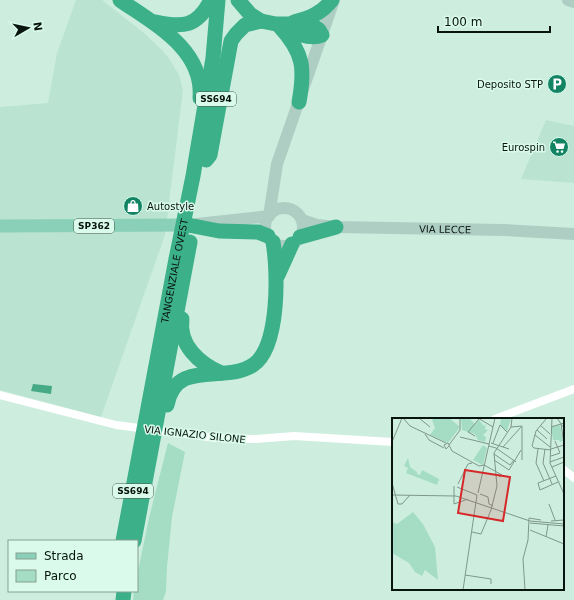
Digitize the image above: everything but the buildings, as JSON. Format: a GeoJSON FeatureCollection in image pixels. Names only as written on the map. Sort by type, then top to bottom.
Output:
{"type":"FeatureCollection","features":[{"type":"Feature","properties":{"kind":"highway"},"geometry":{"type":"LineString","coordinates":[[120,0],[169,34],[189,56],[198,75],[201,96],[191,171],[193,176]]}},
{"type":"Feature","properties":{"kind":"highway"},"geometry":{"type":"LineString","coordinates":[[151,21],[179,26],[191,22],[202,14],[211,0]]}},
{"type":"Feature","properties":{"kind":"highway","name":"TANGENZIALE OVEST"},"geometry":{"type":"LineString","coordinates":[[194,197],[193,176],[213,58],[218,0]]}},
{"type":"Feature","properties":{"kind":"highway","name":"TANGENZIALE OVEST"},"geometry":{"type":"LineString","coordinates":[[123,540],[152,441],[194,197],[206,160],[220,78],[228,0]]}},
{"type":"Feature","properties":{"kind":"highway"},"geometry":{"type":"LineString","coordinates":[[238,0],[250,14],[261,21]]}},
{"type":"Feature","properties":{"kind":"highway"},"geometry":{"type":"LineString","coordinates":[[206,160],[210,155],[231,41],[236,34],[245,25],[261,21],[283,24],[310,17],[320,12],[333,0]]}},
{"type":"Feature","properties":{"kind":"highway"},"geometry":{"type":"LineString","coordinates":[[283,24],[290,31],[313,37],[322,34]]}},
{"type":"Feature","properties":{"kind":"highway"},"geometry":{"type":"LineString","coordinates":[[283,24],[297,49],[301,60],[302,79],[299,102]]}},
{"type":"Feature","properties":{"kind":"highway"},"geometry":{"type":"LineString","coordinates":[[156,419],[172,389],[184,378],[245,369],[254,365],[264,354],[271,336],[276,262],[270,239],[258,232],[219,231],[188,225]]}},
{"type":"Feature","properties":{"kind":"highway"},"geometry":{"type":"LineString","coordinates":[[276,279],[285,258],[296,240],[336,227]]}},
{"type":"Feature","properties":{"kind":"highway"},"geometry":{"type":"LineString","coordinates":[[183,261],[188,273],[181,324],[184,341],[204,364],[222,373]]}},
{"type":"Feature","properties":{"kind":"highway","name":"SS694"},"geometry":{"type":"LineString","coordinates":[[134,540],[147,479],[154,474],[152,441]]}},
{"type":"Feature","properties":{"kind":"main road"},"geometry":{"type":"LineString","coordinates":[[277,164],[276,187],[280,198],[288,209],[296,213],[302,220],[302,232],[296,240],[281,246],[270,239],[266,226],[269,216],[277,164],[333,0]]}},
{"type":"Feature","properties":{"kind":"main road"},"geometry":{"type":"LineString","coordinates":[[568,0],[574,2]]}},
{"type":"Feature","properties":{"kind":"main road"},"geometry":{"type":"LineString","coordinates":[[188,225],[269,216],[277,210],[288,209]]}},
{"type":"Feature","properties":{"kind":"main road","name":"VIA LECCE"},"geometry":{"type":"LineString","coordinates":[[302,220],[336,227],[504,230],[574,234]]}},
{"type":"Feature","properties":{"kind":"main road","name":"SP362"},"geometry":{"type":"LineString","coordinates":[[0,226],[188,225]]}},
{"type":"Feature","properties":{"kind":"street"},"geometry":{"type":"LineString","coordinates":[[228,231],[227,229],[229,226],[245,219]]}},
{"type":"Feature","properties":{"kind":"street"},"geometry":{"type":"LineString","coordinates":[[498,418],[574,389]]}},
{"type":"Feature","properties":{"kind":"street","name":"VIA IGNAZIO SILONE"},"geometry":{"type":"LineString","coordinates":[[0,395],[118,425],[216,438],[256,439],[294,436],[392,442]]}},
{"type":"Feature","properties":{"kind":"street"},"geometry":{"type":"LineString","coordinates":[[564,470],[574,478]]}},
{"type":"Feature","properties":{"kind":"shaded area"},"geometry":{"type":"Polygon","coordinates":[[[76,0],[102,0],[144,33],[163,51],[170,60],[179,75],[183,90],[165,235],[101,417],[0,390],[0,107],[48,103],[57,53],[76,0]]]}},
{"type":"Feature","properties":{"kind":"shaded area"},"geometry":{"type":"Polygon","coordinates":[[[546,120],[574,126],[574,183],[521,179],[546,120]]]}},
{"type":"Feature","properties":{"kind":"shaded area"},"geometry":{"type":"Polygon","coordinates":[[[33,384],[52,386],[51,394],[31,391],[33,384]]]}},
{"type":"Feature","properties":{"kind":"green space"},"geometry":{"type":"Polygon","coordinates":[[[168,443],[185,452],[172,517],[166,592],[163,600],[133,600],[134,592],[138,592],[138,571],[149,518],[168,443]]]}},
{"type":"Feature","properties":{"kind":"place","name":"Deposito STP"},"geometry":{"type":"Point","coordinates":[557,84]}},
{"type":"Feature","properties":{"kind":"place","name":"Eurospin"},"geometry":{"type":"Point","coordinates":[559,147]}},
{"type":"Feature","properties":{"kind":"place","name":"Autostyle"},"geometry":{"type":"Point","coordinates":[133,206]}}]}
